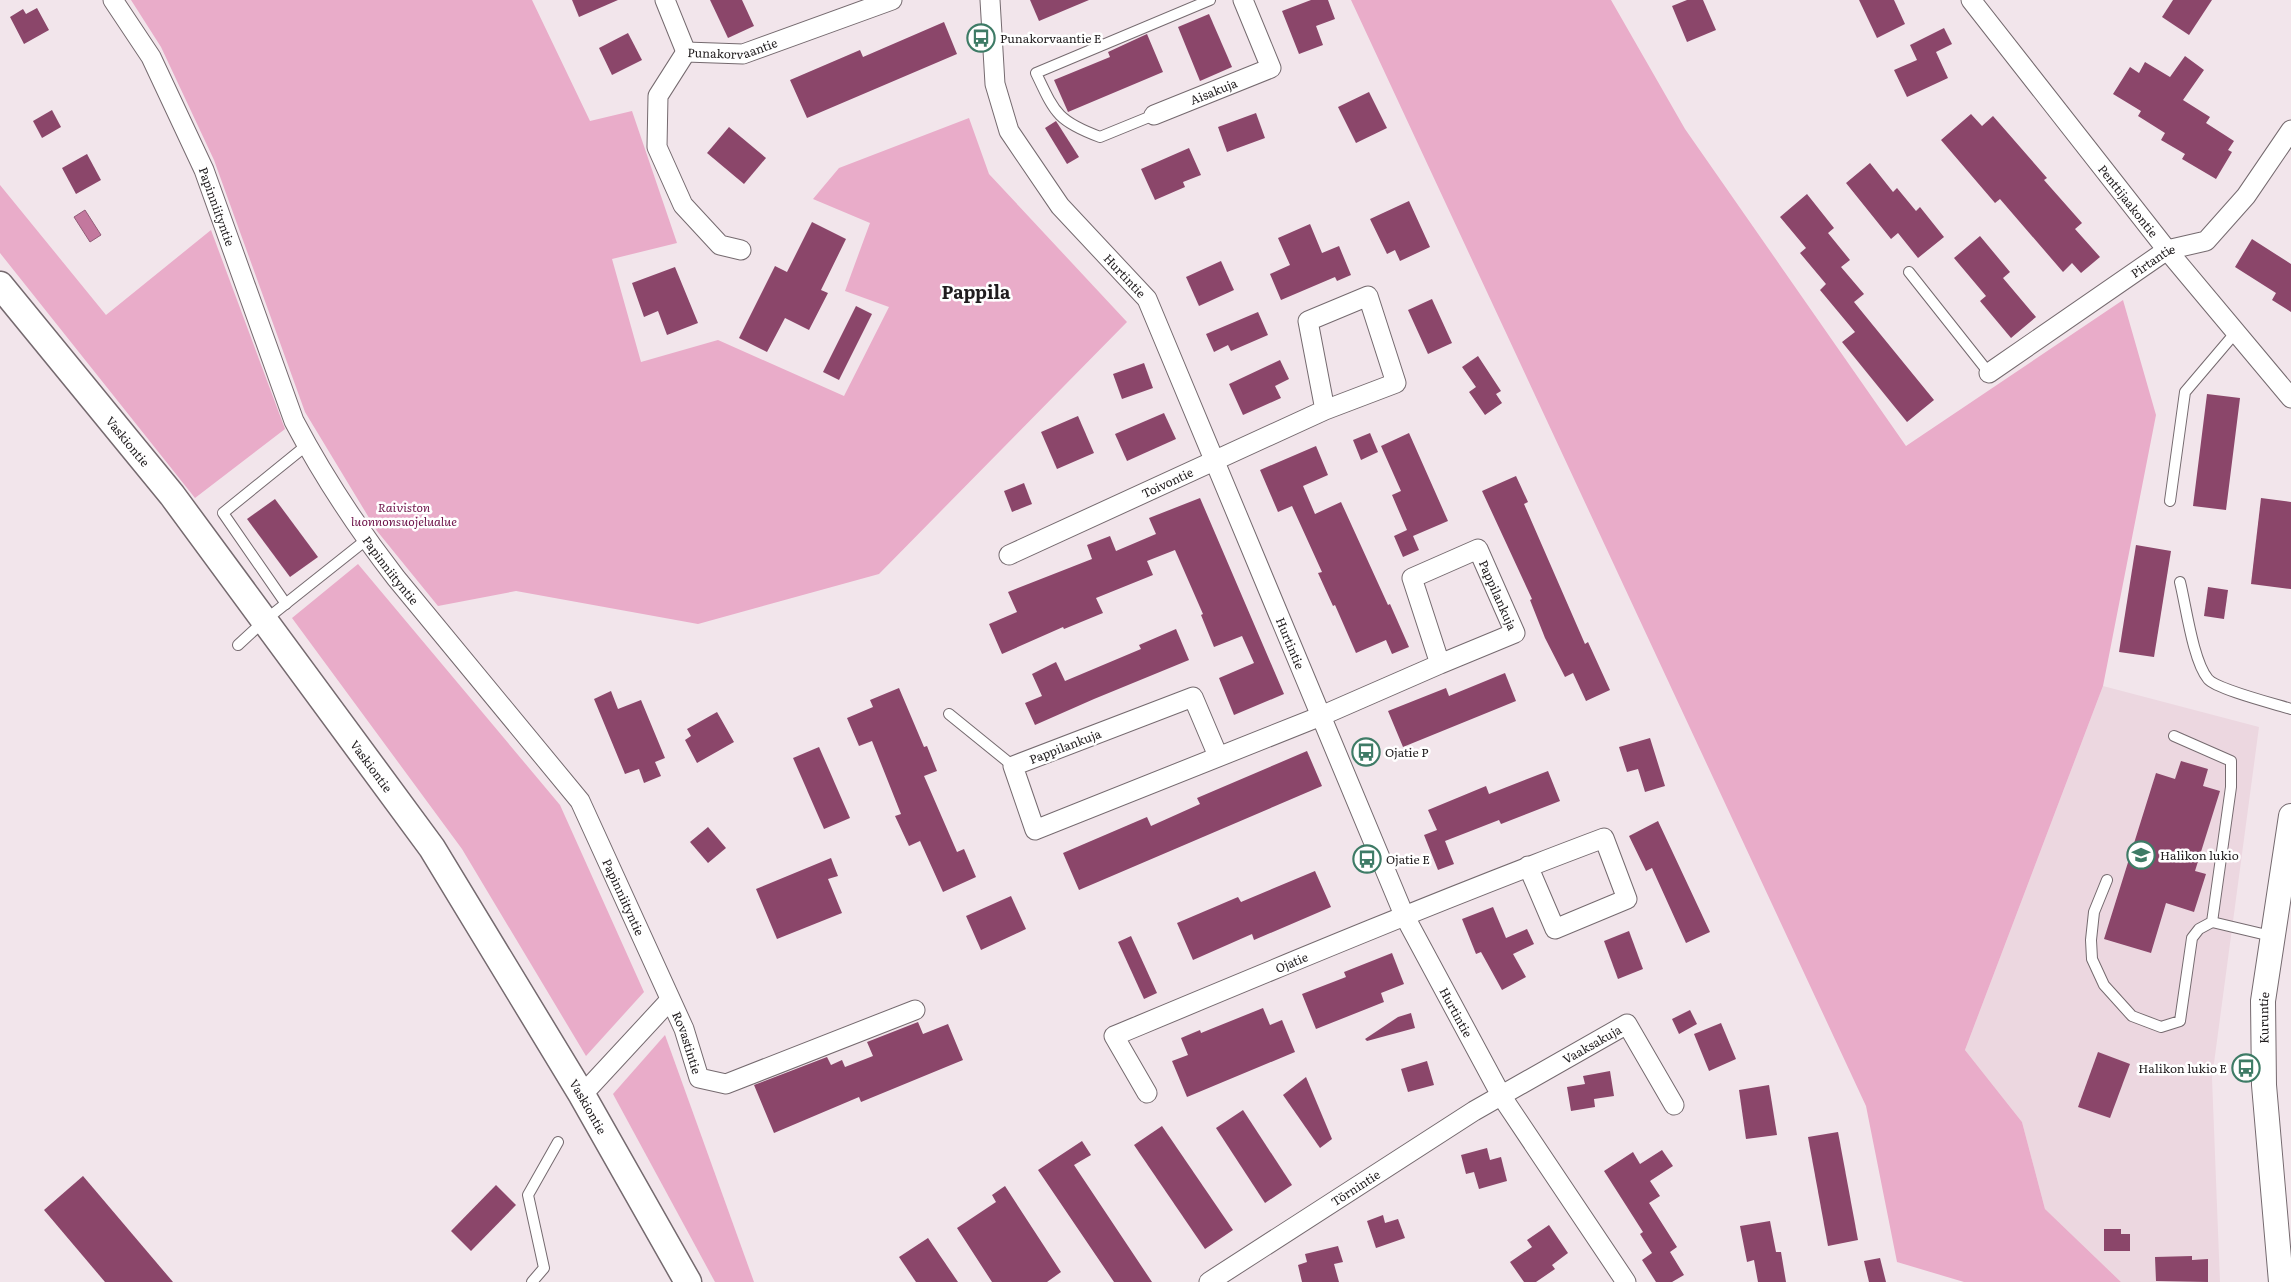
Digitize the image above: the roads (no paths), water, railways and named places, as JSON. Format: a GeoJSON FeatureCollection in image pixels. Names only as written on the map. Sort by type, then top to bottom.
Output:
{"type":"FeatureCollection","features":[{"type":"Feature","properties":{"kind":"main road","name":"Vaskiontie"},"geometry":{"type":"LineString","coordinates":[[0,285],[172,495],[432,848],[582,1095],[688,1282]]}},
{"type":"Feature","properties":{"kind":"street","name":"Papinniityntie"},"geometry":{"type":"LineString","coordinates":[[113,0],[151,57],[204,170],[294,421],[307,445],[366,540],[580,801],[670,1000]]}},
{"type":"Feature","properties":{"kind":"street"},"geometry":{"type":"LineString","coordinates":[[666,0],[686,52]]}},
{"type":"Feature","properties":{"kind":"street","name":"Punakorvaantie"},"geometry":{"type":"LineString","coordinates":[[741,250],[720,245],[683,205],[657,147],[658,96],[686,52],[743,54],[892,0]]}},
{"type":"Feature","properties":{"kind":"street","name":"Hurtintie"},"geometry":{"type":"LineString","coordinates":[[990,0],[995,84],[1009,131],[1060,206],[1147,299],[1404,915],[1502,1097],[1623,1281]]}},
{"type":"Feature","properties":{"kind":"street","name":"Aisakuja"},"geometry":{"type":"LineString","coordinates":[[1154,115],[1271,68],[1243,0]]}},
{"type":"Feature","properties":{"kind":"street","name":"Penttijaakontie"},"geometry":{"type":"LineString","coordinates":[[1971,0],[2168,250],[2291,398]]}},
{"type":"Feature","properties":{"kind":"street","name":"Pirtantie"},"geometry":{"type":"LineString","coordinates":[[1990,373],[2168,250],[2206,241],[2246,196],[2288,139]]}},
{"type":"Feature","properties":{"kind":"street","name":"Toivontie"},"geometry":{"type":"LineString","coordinates":[[1009,555],[1324,410],[1396,383],[1368,296],[1308,321],[1324,410]]}},
{"type":"Feature","properties":{"kind":"street","name":"Pappilankuja"},"geometry":{"type":"LineString","coordinates":[[1218,756],[1192,697],[1013,766],[1035,830],[1321,716],[1515,633],[1478,549],[1412,578],[1440,664]]}},
{"type":"Feature","properties":{"kind":"street","name":"Kuruntie"},"geometry":{"type":"LineString","coordinates":[[2281,1282],[2264,1085],[2263,1001],[2271,936],[2291,816]]}},
{"type":"Feature","properties":{"kind":"street","name":"Ojatie"},"geometry":{"type":"LineString","coordinates":[[1147,1093],[1114,1036],[1404,915],[1528,866],[1604,838],[1627,899],[1555,929],[1528,866]]}},
{"type":"Feature","properties":{"kind":"street","name":"Rovastintie"},"geometry":{"type":"LineString","coordinates":[[582,1095],[670,1000],[684,1029],[699,1078],[726,1084],[915,1010]]}},
{"type":"Feature","properties":{"kind":"street","name":"Vaaksakuja"},"geometry":{"type":"LineString","coordinates":[[1502,1097],[1627,1024],[1674,1105]]}},
{"type":"Feature","properties":{"kind":"street","name":"Törnintie"},"geometry":{"type":"LineString","coordinates":[[1209,1282],[1474,1111],[1502,1097]]}},
{"type":"Feature","properties":{"kind":"lane"},"geometry":{"type":"LineString","coordinates":[[1154,115],[1100,137],[1077,129],[1054,112],[1036,73],[1210,0]]}},
{"type":"Feature","properties":{"kind":"lane"},"geometry":{"type":"LineString","coordinates":[[1909,272],[1990,373]]}},
{"type":"Feature","properties":{"kind":"lane"},"geometry":{"type":"LineString","coordinates":[[2170,501],[2184,392],[2236,332]]}},
{"type":"Feature","properties":{"kind":"lane"},"geometry":{"type":"LineString","coordinates":[[286,604],[223,513],[307,445]]}},
{"type":"Feature","properties":{"kind":"lane"},"geometry":{"type":"LineString","coordinates":[[238,645],[264,621],[366,540]]}},
{"type":"Feature","properties":{"kind":"lane"},"geometry":{"type":"LineString","coordinates":[[2180,582],[2199,663],[2208,680],[2222,687],[2291,709]]}},
{"type":"Feature","properties":{"kind":"lane"},"geometry":{"type":"LineString","coordinates":[[949,714],[1013,766]]}},
{"type":"Feature","properties":{"kind":"lane"},"geometry":{"type":"LineString","coordinates":[[2174,736],[2231,761],[2232,787],[2212,922]]}},
{"type":"Feature","properties":{"kind":"lane"},"geometry":{"type":"LineString","coordinates":[[2107,880],[2094,912],[2090,940],[2092,959],[2104,985],[2132,1016],[2161,1027],[2180,1021],[2192,938],[2199,929],[2212,922],[2271,936]]}},
{"type":"Feature","properties":{"kind":"lane"},"geometry":{"type":"LineString","coordinates":[[532,1282],[544,1268],[528,1195],[558,1142]]}},
{"type":"Feature","properties":{"kind":"place","name":"Punakorvaantie E"},"geometry":{"type":"Point","coordinates":[981,38]}},
{"type":"Feature","properties":{"kind":"place","name":"Ojatie P"},"geometry":{"type":"Point","coordinates":[1366,752]}},
{"type":"Feature","properties":{"kind":"place","name":"Halikon lukio"},"geometry":{"type":"Point","coordinates":[2141,855]}},
{"type":"Feature","properties":{"kind":"place","name":"Ojatie E"},"geometry":{"type":"Point","coordinates":[1367,859]}},
{"type":"Feature","properties":{"kind":"place","name":"Halikon lukio E"},"geometry":{"type":"Point","coordinates":[2246,1068]}},
{"type":"Feature","properties":{"kind":"district","name":"Pappila"},"geometry":{"type":"Point","coordinates":[976,291]}},
{"type":"Feature","properties":{"kind":"park label","name":"Raiviston luonnonsuojelualue"},"geometry":{"type":"Point","coordinates":[404,514]}}]}
